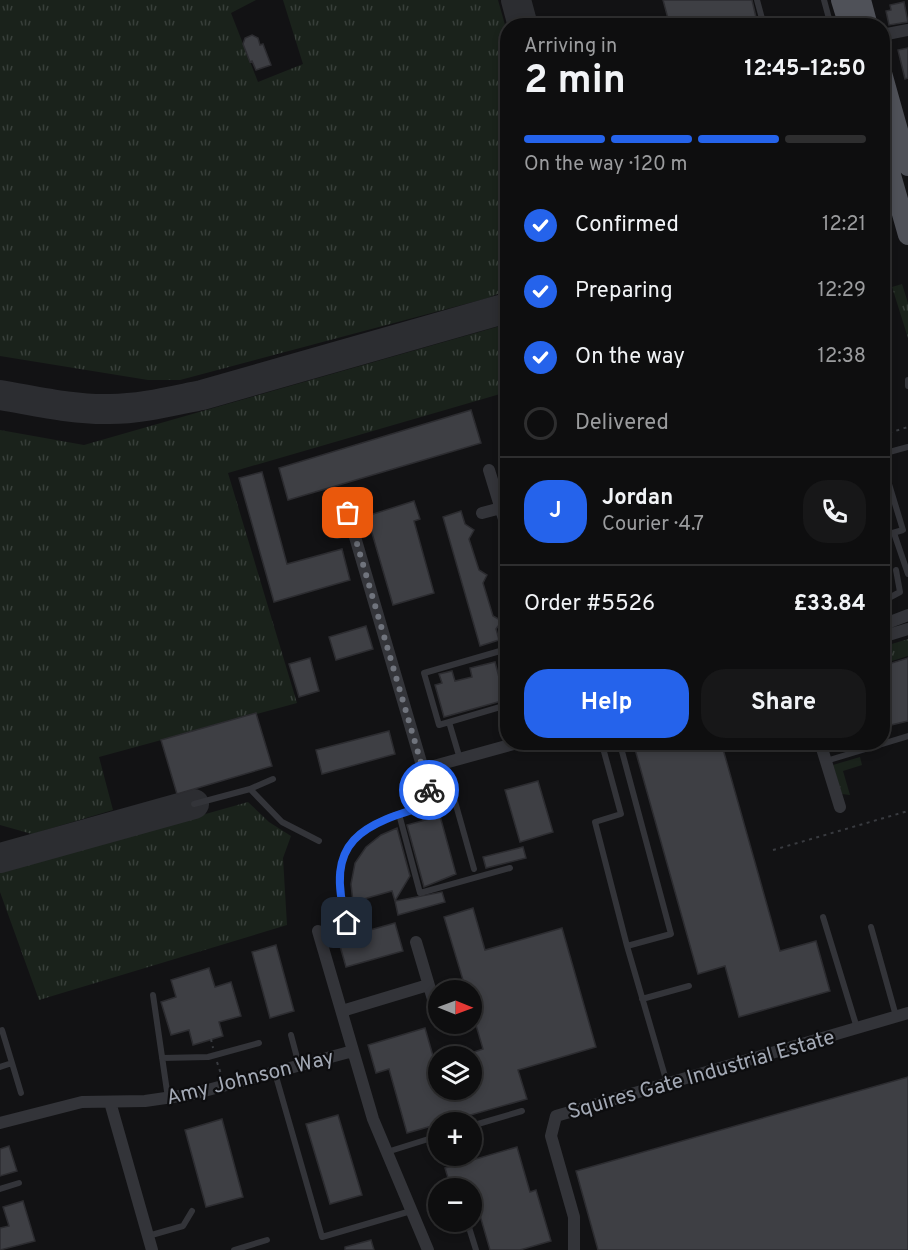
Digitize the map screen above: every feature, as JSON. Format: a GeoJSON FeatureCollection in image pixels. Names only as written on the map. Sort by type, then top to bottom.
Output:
{"type":"FeatureCollection","features":[{"type":"Feature","properties":{"kind":"main road"},"geometry":{"type":"LineString","coordinates":[[841,0],[847,18]]}},
{"type":"Feature","properties":{"kind":"main road"},"geometry":{"type":"LineString","coordinates":[[861,0],[866,18]]}},
{"type":"Feature","properties":{"kind":"main road"},"geometry":{"type":"LineString","coordinates":[[890,95],[903,131],[908,166]]}},
{"type":"Feature","properties":{"kind":"main road"},"geometry":{"type":"LineString","coordinates":[[890,171],[908,235]]}},
{"type":"Feature","properties":{"kind":"street"},"geometry":{"type":"LineString","coordinates":[[890,33],[908,30]]}},
{"type":"Feature","properties":{"kind":"street"},"geometry":{"type":"LineString","coordinates":[[489,470],[500,505]]}},
{"type":"Feature","properties":{"kind":"street"},"geometry":{"type":"LineString","coordinates":[[482,513],[500,508]]}},
{"type":"Feature","properties":{"kind":"street"},"geometry":{"type":"LineString","coordinates":[[348,513],[423,770],[500,748]]}},
{"type":"Feature","properties":{"kind":"street"},"geometry":{"type":"LineString","coordinates":[[337,533],[352,528]]}},
{"type":"Feature","properties":{"kind":"street"},"geometry":{"type":"LineString","coordinates":[[890,622],[908,615]]}},
{"type":"Feature","properties":{"kind":"street"},"geometry":{"type":"LineString","coordinates":[[890,635],[908,629]]}},
{"type":"Feature","properties":{"kind":"street"},"geometry":{"type":"LineString","coordinates":[[822,750],[840,807]]}},
{"type":"Feature","properties":{"kind":"street","name":"Amy Johnson Way"},"geometry":{"type":"LineString","coordinates":[[318,931],[373,1119],[428,1250]]}},
{"type":"Feature","properties":{"kind":"street"},"geometry":{"type":"LineString","coordinates":[[342,1011],[428,985],[416,942]]}},
{"type":"Feature","properties":{"kind":"street","name":"Squires Gate Industrial Estate"},"geometry":{"type":"LineString","coordinates":[[574,1250],[574,1217],[551,1136],[556,1116],[902,1015]]}},
{"type":"Feature","properties":{"kind":"street","name":"Amy Johnson Way"},"geometry":{"type":"LineString","coordinates":[[0,1123],[82,1102],[168,1099],[353,1051]]}},
{"type":"Feature","properties":{"kind":"street"},"geometry":{"type":"LineString","coordinates":[[111,1102],[152,1250]]}},
{"type":"Feature","properties":{"kind":"lane"},"geometry":{"type":"LineString","coordinates":[[757,0],[762,18]]}},
{"type":"Feature","properties":{"kind":"lane"},"geometry":{"type":"LineString","coordinates":[[824,0],[829,18]]}},
{"type":"Feature","properties":{"kind":"lane"},"geometry":{"type":"LineString","coordinates":[[890,452],[908,447]]}},
{"type":"Feature","properties":{"kind":"lane"},"geometry":{"type":"LineString","coordinates":[[890,485],[905,530],[890,534]]}},
{"type":"Feature","properties":{"kind":"lane"},"geometry":{"type":"LineString","coordinates":[[894,533],[908,574]]}},
{"type":"Feature","properties":{"kind":"lane"},"geometry":{"type":"LineString","coordinates":[[890,597],[900,592],[896,570]]}},
{"type":"Feature","properties":{"kind":"lane"},"geometry":{"type":"LineString","coordinates":[[500,652],[424,673],[439,725],[500,707]]}},
{"type":"Feature","properties":{"kind":"lane"},"geometry":{"type":"LineString","coordinates":[[449,722],[460,759]]}},
{"type":"Feature","properties":{"kind":"lane"},"geometry":{"type":"LineString","coordinates":[[890,742],[908,736]]}},
{"type":"Feature","properties":{"kind":"lane"},"geometry":{"type":"LineString","coordinates":[[604,750],[621,814],[595,822],[627,946],[667,1083]]}},
{"type":"Feature","properties":{"kind":"lane"},"geometry":{"type":"LineString","coordinates":[[622,750],[671,934],[627,946]]}},
{"type":"Feature","properties":{"kind":"lane"},"geometry":{"type":"LineString","coordinates":[[826,762],[864,750]]}},
{"type":"Feature","properties":{"kind":"lane"},"geometry":{"type":"LineString","coordinates":[[423,770],[433,804]]}},
{"type":"Feature","properties":{"kind":"lane"},"geometry":{"type":"LineString","coordinates":[[194,804],[250,789],[273,779]]}},
{"type":"Feature","properties":{"kind":"lane"},"geometry":{"type":"LineString","coordinates":[[250,789],[282,822],[319,841]]}},
{"type":"Feature","properties":{"kind":"lane"},"geometry":{"type":"LineString","coordinates":[[318,931],[347,923],[339,889],[342,861],[354,838],[376,823],[454,798],[474,869]]}},
{"type":"Feature","properties":{"kind":"lane"},"geometry":{"type":"LineString","coordinates":[[399,814],[420,893],[510,868]]}},
{"type":"Feature","properties":{"kind":"lane"},"geometry":{"type":"LineString","coordinates":[[823,917],[858,1029]]}},
{"type":"Feature","properties":{"kind":"lane"},"geometry":{"type":"LineString","coordinates":[[871,927],[902,1015]]}},
{"type":"Feature","properties":{"kind":"lane"},"geometry":{"type":"LineString","coordinates":[[642,999],[689,986]]}},
{"type":"Feature","properties":{"kind":"lane"},"geometry":{"type":"LineString","coordinates":[[153,995],[168,1099]]}},
{"type":"Feature","properties":{"kind":"lane"},"geometry":{"type":"LineString","coordinates":[[2,1030],[21,1093]]}},
{"type":"Feature","properties":{"kind":"lane"},"geometry":{"type":"LineString","coordinates":[[291,1035],[300,1066]]}},
{"type":"Feature","properties":{"kind":"lane"},"geometry":{"type":"LineString","coordinates":[[162,1058],[208,1057],[259,1043]]}},
{"type":"Feature","properties":{"kind":"lane"},"geometry":{"type":"LineString","coordinates":[[0,1067],[12,1064]]}},
{"type":"Feature","properties":{"kind":"lane"},"geometry":{"type":"LineString","coordinates":[[275,1073],[322,1237],[411,1211]]}},
{"type":"Feature","properties":{"kind":"lane"},"geometry":{"type":"LineString","coordinates":[[482,1123],[522,1111]]}},
{"type":"Feature","properties":{"kind":"lane"},"geometry":{"type":"LineString","coordinates":[[387,1152],[428,1139]]}},
{"type":"Feature","properties":{"kind":"lane"},"geometry":{"type":"LineString","coordinates":[[0,1189],[19,1183]]}},
{"type":"Feature","properties":{"kind":"lane"},"geometry":{"type":"LineString","coordinates":[[148,1236],[183,1226],[192,1211]]}},
{"type":"Feature","properties":{"kind":"lane"},"geometry":{"type":"LineString","coordinates":[[470,1232],[476,1250]]}},
{"type":"Feature","properties":{"kind":"lane"},"geometry":{"type":"LineString","coordinates":[[234,1250],[267,1240]]}},
{"type":"Feature","properties":{"kind":"path"},"geometry":{"type":"LineString","coordinates":[[890,433],[908,427]]}},
{"type":"Feature","properties":{"kind":"path"},"geometry":{"type":"LineString","coordinates":[[773,850],[908,811]]}},
{"type":"Feature","properties":{"kind":"green space"},"geometry":{"type":"Polygon","coordinates":[[[0,0],[256,0],[231,13],[258,82],[303,64],[283,0],[498,0],[503,18],[500,18],[500,293],[180,380],[148,380],[0,356],[0,0]]]}},
{"type":"Feature","properties":{"kind":"green space"},"geometry":{"type":"Polygon","coordinates":[[[902,284],[908,303],[908,338],[892,287],[902,284]]]}},
{"type":"Feature","properties":{"kind":"green space"},"geometry":{"type":"Polygon","coordinates":[[[500,326],[500,394],[228,473],[297,703],[99,757],[113,810],[32,834],[0,825],[0,430],[84,445],[500,326]]]}},
{"type":"Feature","properties":{"kind":"green space"},"geometry":{"type":"Polygon","coordinates":[[[908,639],[908,656],[890,662],[890,645],[908,639]]]}},
{"type":"Feature","properties":{"kind":"green space"},"geometry":{"type":"Polygon","coordinates":[[[860,757],[862,765],[843,771],[850,795],[842,794],[833,765],[860,757]]]}},
{"type":"Feature","properties":{"kind":"green space"},"geometry":{"type":"Polygon","coordinates":[[[248,802],[269,822],[291,836],[283,858],[287,925],[39,1000],[0,892],[0,872],[248,802]]]}},
{"type":"Feature","properties":{"kind":"building"},"geometry":{"type":"Polygon","coordinates":[[[663,0],[752,0],[756,18],[668,18],[663,0]]]}},
{"type":"Feature","properties":{"kind":"building"},"geometry":{"type":"Polygon","coordinates":[[[904,2],[908,22],[890,25],[890,18],[888,18],[886,11],[891,10],[890,5],[904,2]]]}},
{"type":"Feature","properties":{"kind":"building"},"geometry":{"type":"Polygon","coordinates":[[[252,35],[258,38],[260,45],[263,44],[271,65],[256,70],[252,61],[250,62],[243,44],[245,38],[252,35]]]}},
{"type":"Feature","properties":{"kind":"building"},"geometry":{"type":"Polygon","coordinates":[[[908,48],[908,78],[905,79],[898,50],[908,48]]]}},
{"type":"Feature","properties":{"kind":"building"},"geometry":{"type":"Polygon","coordinates":[[[471,410],[481,443],[288,500],[279,468],[471,410]]]}},
{"type":"Feature","properties":{"kind":"building"},"geometry":{"type":"Polygon","coordinates":[[[262,472],[287,564],[342,549],[350,580],[274,602],[239,478],[262,472]]]}},
{"type":"Feature","properties":{"kind":"building"},"geometry":{"type":"Polygon","coordinates":[[[414,501],[420,519],[414,521],[434,593],[393,605],[367,516],[414,501]]]}},
{"type":"Feature","properties":{"kind":"building"},"geometry":{"type":"Polygon","coordinates":[[[461,511],[465,524],[474,530],[469,539],[479,570],[487,575],[483,583],[493,616],[500,620],[496,629],[499,640],[480,646],[443,517],[461,511]]]}},
{"type":"Feature","properties":{"kind":"building"},"geometry":{"type":"Polygon","coordinates":[[[366,626],[373,649],[336,660],[329,637],[366,626]]]}},
{"type":"Feature","properties":{"kind":"building"},"geometry":{"type":"Polygon","coordinates":[[[310,658],[319,691],[299,697],[289,664],[310,658]]]}},
{"type":"Feature","properties":{"kind":"building"},"geometry":{"type":"Polygon","coordinates":[[[908,658],[908,721],[891,725],[890,722],[890,664],[908,658]]]}},
{"type":"Feature","properties":{"kind":"building"},"geometry":{"type":"Polygon","coordinates":[[[495,662],[500,681],[500,701],[444,717],[435,685],[442,683],[439,674],[452,671],[455,681],[472,677],[470,668],[495,662]]]}},
{"type":"Feature","properties":{"kind":"building"},"geometry":{"type":"Polygon","coordinates":[[[256,713],[272,766],[177,794],[161,740],[256,713]]]}},
{"type":"Feature","properties":{"kind":"building"},"geometry":{"type":"Polygon","coordinates":[[[389,731],[395,754],[322,774],[316,750],[389,731]]]}},
{"type":"Feature","properties":{"kind":"building"},"geometry":{"type":"Polygon","coordinates":[[[635,750],[723,750],[780,951],[816,941],[830,991],[739,1017],[725,966],[698,974],[635,750]]]}},
{"type":"Feature","properties":{"kind":"building"},"geometry":{"type":"Polygon","coordinates":[[[538,781],[553,832],[520,842],[505,790],[538,781]]]}},
{"type":"Feature","properties":{"kind":"building"},"geometry":{"type":"Polygon","coordinates":[[[440,816],[456,874],[424,887],[407,825],[440,816]]]}},
{"type":"Feature","properties":{"kind":"building"},"geometry":{"type":"Polygon","coordinates":[[[397,828],[410,876],[395,901],[392,891],[353,902],[351,884],[355,863],[366,847],[381,835],[397,828]]]}},
{"type":"Feature","properties":{"kind":"building"},"geometry":{"type":"Polygon","coordinates":[[[523,847],[526,858],[486,868],[483,857],[523,847]]]}},
{"type":"Feature","properties":{"kind":"building"},"geometry":{"type":"Polygon","coordinates":[[[442,892],[445,902],[398,915],[395,901],[442,892]]]}},
{"type":"Feature","properties":{"kind":"building"},"geometry":{"type":"Polygon","coordinates":[[[473,908],[485,950],[562,928],[596,1047],[518,1070],[527,1099],[481,1112],[428,1112],[428,1127],[407,1133],[389,1069],[376,1073],[368,1045],[425,1028],[430,1046],[428,1046],[428,1100],[482,1100],[483,1049],[479,1034],[482,1034],[482,980],[463,980],[444,917],[473,908]]]}},
{"type":"Feature","properties":{"kind":"building"},"geometry":{"type":"Polygon","coordinates":[[[395,923],[403,951],[346,967],[338,939],[395,923]]]}},
{"type":"Feature","properties":{"kind":"building"},"geometry":{"type":"Polygon","coordinates":[[[276,945],[294,1011],[270,1018],[252,952],[276,945]]]}},
{"type":"Feature","properties":{"kind":"building"},"geometry":{"type":"Polygon","coordinates":[[[209,968],[215,987],[231,982],[241,1016],[219,1022],[223,1036],[193,1045],[189,1030],[171,1035],[161,1002],[176,997],[171,980],[209,968]]]}},
{"type":"Feature","properties":{"kind":"building"},"geometry":{"type":"Polygon","coordinates":[[[908,1077],[908,1250],[598,1250],[576,1171],[908,1077]]]}},
{"type":"Feature","properties":{"kind":"building"},"geometry":{"type":"Polygon","coordinates":[[[338,1115],[362,1195],[330,1204],[306,1124],[338,1115]]]}},
{"type":"Feature","properties":{"kind":"building"},"geometry":{"type":"Polygon","coordinates":[[[222,1119],[243,1197],[206,1207],[185,1130],[222,1119]]]}},
{"type":"Feature","properties":{"kind":"building"},"geometry":{"type":"Polygon","coordinates":[[[9,1146],[17,1171],[0,1176],[0,1149],[9,1146]]]}},
{"type":"Feature","properties":{"kind":"building"},"geometry":{"type":"Polygon","coordinates":[[[517,1147],[530,1192],[536,1190],[551,1241],[520,1250],[490,1250],[482,1222],[482,1178],[448,1178],[445,1168],[482,1166],[482,1157],[517,1147]]]}},
{"type":"Feature","properties":{"kind":"building"},"geometry":{"type":"Polygon","coordinates":[[[23,1201],[35,1241],[0,1250],[0,1228],[9,1226],[3,1207],[23,1201]]]}},
{"type":"Feature","properties":{"kind":"building"},"geometry":{"type":"Polygon","coordinates":[[[371,1240],[374,1250],[345,1250],[345,1247],[371,1240]]]}},
{"type":"Feature","properties":{"kind":"taxiway"},"geometry":{"type":"LineString","coordinates":[[516,0],[521,18]]}},
{"type":"Feature","properties":{"kind":"taxiway"},"geometry":{"type":"LineString","coordinates":[[0,395],[82,408],[133,408],[202,395],[500,310]]}},
{"type":"Feature","properties":{"kind":"taxiway"},"geometry":{"type":"LineString","coordinates":[[0,858],[194,804]]}},
{"type":"Feature","properties":{"kind":"way so far"},"geometry":{"type":"LineString","coordinates":[[348,513],[429,790]]}},
{"type":"Feature","properties":{"kind":"route"},"geometry":{"type":"LineString","coordinates":[[347,923],[341,902],[339,875],[347,849],[354,838],[376,823],[406,811],[433,804],[429,790]]}}]}
